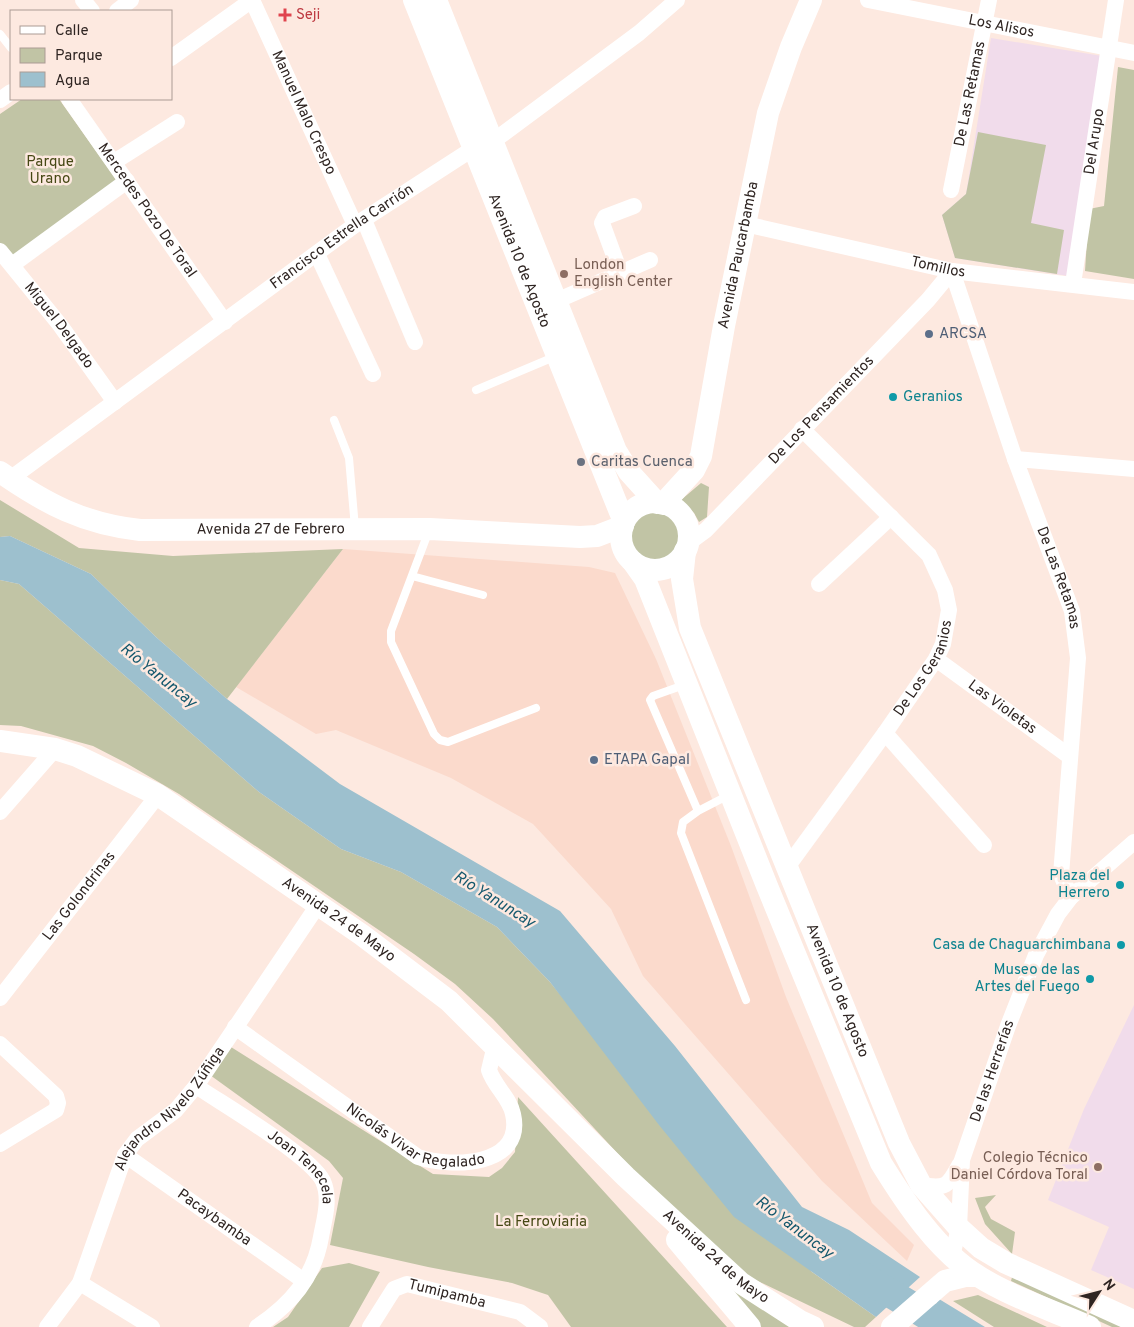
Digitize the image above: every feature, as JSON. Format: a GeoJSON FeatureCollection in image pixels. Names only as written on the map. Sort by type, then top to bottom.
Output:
{"type":"FeatureCollection","features":[{"type":"Feature","properties":{"kind":"main road","name":"Avenida 10 de Agosto"},"geometry":{"type":"LineString","coordinates":[[414,0],[556,301],[566,352],[628,472],[660,503]]}},
{"type":"Feature","properties":{"kind":"main road","name":"Avenida 10 de Agosto"},"geometry":{"type":"LineString","coordinates":[[436,0],[483,145],[566,352],[623,524]]}},
{"type":"Feature","properties":{"kind":"main road","name":"Avenida Paucarbamba"},"geometry":{"type":"LineString","coordinates":[[660,503],[694,470],[701,456],[768,113],[810,0]]}},
{"type":"Feature","properties":{"kind":"main road","name":"Avenida 27 de Febrero"},"geometry":{"type":"LineString","coordinates":[[5,476],[61,510],[87,521],[111,527],[140,530],[430,529],[554,537],[597,536],[623,524]]}},
{"type":"Feature","properties":{"kind":"main road"},"geometry":{"type":"LineString","coordinates":[[660,503],[681,516],[688,529],[686,548],[671,566],[652,570],[632,561],[622,544],[623,524],[637,507],[660,503]]}},
{"type":"Feature","properties":{"kind":"main road","name":"Avenida 27 de Febrero"},"geometry":{"type":"LineString","coordinates":[[554,537],[602,548],[632,561]]}},
{"type":"Feature","properties":{"kind":"main road","name":"Avenida 10 de Agosto"},"geometry":{"type":"LineString","coordinates":[[686,548],[682,579],[690,628],[899,1142],[921,1185],[958,1228],[981,1248],[1006,1263],[1134,1321]]}},
{"type":"Feature","properties":{"kind":"main road","name":"Avenida 10 de Agosto"},"geometry":{"type":"LineString","coordinates":[[632,561],[645,579],[686,685],[874,1147],[902,1198],[952,1256],[977,1276],[1090,1327]]}},
{"type":"Feature","properties":{"kind":"main road","name":"Avenida 24 de Mayo"},"geometry":{"type":"LineString","coordinates":[[0,741],[55,749],[78,756],[158,795],[318,905],[449,1001],[626,1178],[741,1283],[800,1321],[813,1327]]}},
{"type":"Feature","properties":{"kind":"main road","name":"Avenida 24 de Mayo"},"geometry":{"type":"LineString","coordinates":[[626,1178],[750,1327]]}},
{"type":"Feature","properties":{"kind":"main road"},"geometry":{"type":"LineString","coordinates":[[945,1281],[952,1256]]}},
{"type":"Feature","properties":{"kind":"main road"},"geometry":{"type":"LineString","coordinates":[[892,1327],[945,1281],[965,1276],[977,1276]]}},
{"type":"Feature","properties":{"kind":"street"},"geometry":{"type":"LineString","coordinates":[[83,0],[91,10]]}},
{"type":"Feature","properties":{"kind":"street"},"geometry":{"type":"LineString","coordinates":[[117,10],[131,0]]}},
{"type":"Feature","properties":{"kind":"street"},"geometry":{"type":"LineString","coordinates":[[172,57],[252,0]]}},
{"type":"Feature","properties":{"kind":"street","name":"Manuel Malo Crespo"},"geometry":{"type":"LineString","coordinates":[[252,0],[360,223],[415,342]]}},
{"type":"Feature","properties":{"kind":"street","name":"Francisco Estrella Carrión"},"geometry":{"type":"LineString","coordinates":[[5,476],[115,402],[360,223],[483,145],[639,33],[677,0]]}},
{"type":"Feature","properties":{"kind":"street","name":"Los Alisos"},"geometry":{"type":"LineString","coordinates":[[868,0],[1134,53]]}},
{"type":"Feature","properties":{"kind":"street","name":"De Las Retamas"},"geometry":{"type":"LineString","coordinates":[[951,190],[990,0]]}},
{"type":"Feature","properties":{"kind":"street","name":"Del Arupo"},"geometry":{"type":"LineString","coordinates":[[1073,284],[1116,0]]}},
{"type":"Feature","properties":{"kind":"street","name":"Mercedes Pozo De Toral"},"geometry":{"type":"LineString","coordinates":[[70,100],[225,322]]}},
{"type":"Feature","properties":{"kind":"street"},"geometry":{"type":"LineString","coordinates":[[114,162],[177,122]]}},
{"type":"Feature","properties":{"kind":"street"},"geometry":{"type":"LineString","coordinates":[[12,266],[127,181]]}},
{"type":"Feature","properties":{"kind":"street"},"geometry":{"type":"LineString","coordinates":[[620,272],[602,223],[605,217],[634,206]]}},
{"type":"Feature","properties":{"kind":"street","name":"Tomillos"},"geometry":{"type":"LineString","coordinates":[[745,224],[952,271],[1134,292]]}},
{"type":"Feature","properties":{"kind":"street","name":"Miguel Delgado"},"geometry":{"type":"LineString","coordinates":[[0,251],[60,325],[115,402]]}},
{"type":"Feature","properties":{"kind":"street"},"geometry":{"type":"LineString","coordinates":[[317,254],[374,374]]}},
{"type":"Feature","properties":{"kind":"street"},"geometry":{"type":"LineString","coordinates":[[556,301],[650,260]]}},
{"type":"Feature","properties":{"kind":"street","name":"De Las Retamas"},"geometry":{"type":"LineString","coordinates":[[952,271],[1014,459],[1072,611],[1078,658],[1061,875],[1071,896]]}},
{"type":"Feature","properties":{"kind":"street","name":"De Los Pensamientos"},"geometry":{"type":"LineString","coordinates":[[686,548],[706,530],[922,306],[952,271]]}},
{"type":"Feature","properties":{"kind":"street","name":"De Los Geranios"},"geometry":{"type":"LineString","coordinates":[[788,866],[885,733],[936,659],[943,644],[949,610],[945,590],[928,555],[802,429]]}},
{"type":"Feature","properties":{"kind":"street"},"geometry":{"type":"LineString","coordinates":[[1014,459],[1134,470]]}},
{"type":"Feature","properties":{"kind":"street"},"geometry":{"type":"LineString","coordinates":[[819,584],[891,517]]}},
{"type":"Feature","properties":{"kind":"street","name":"Las Violetas"},"geometry":{"type":"LineString","coordinates":[[936,659],[1069,756]]}},
{"type":"Feature","properties":{"kind":"street"},"geometry":{"type":"LineString","coordinates":[[885,733],[984,845]]}},
{"type":"Feature","properties":{"kind":"street"},"geometry":{"type":"LineString","coordinates":[[0,812],[55,749]]}},
{"type":"Feature","properties":{"kind":"street","name":"Las Golondrinas"},"geometry":{"type":"LineString","coordinates":[[0,998],[158,795]]}},
{"type":"Feature","properties":{"kind":"street","name":"De las Herrerías"},"geometry":{"type":"LineString","coordinates":[[921,1185],[939,1188],[945,1186],[950,1182],[962,1160],[1008,1026],[1036,955],[1058,914],[1071,896],[1134,842]]}},
{"type":"Feature","properties":{"kind":"street","name":"Alejandro Nivelo Zúñiga"},"geometry":{"type":"LineString","coordinates":[[47,1327],[80,1283],[125,1155],[138,1139],[176,1110],[196,1086],[318,905]]}},
{"type":"Feature","properties":{"kind":"street","name":"Nicolás Vivar Regalado"},"geometry":{"type":"LineString","coordinates":[[236,1027],[418,1157],[442,1164],[486,1158],[502,1152],[514,1133],[511,1108],[489,1070],[495,1045]]}},
{"type":"Feature","properties":{"kind":"street"},"geometry":{"type":"LineString","coordinates":[[0,1044],[56,1096],[58,1103],[56,1110],[0,1144]]}},
{"type":"Feature","properties":{"kind":"street","name":"Joan Tenecela"},"geometry":{"type":"LineString","coordinates":[[196,1086],[284,1145],[311,1166],[323,1182],[326,1194],[326,1207],[317,1259],[291,1300],[257,1327]]}},
{"type":"Feature","properties":{"kind":"street","name":"Pacaybamba"},"geometry":{"type":"LineString","coordinates":[[125,1155],[304,1281]]}},
{"type":"Feature","properties":{"kind":"street","name":"De las Herrerías"},"geometry":{"type":"LineString","coordinates":[[952,1256],[958,1228],[962,1160]]}},
{"type":"Feature","properties":{"kind":"street"},"geometry":{"type":"LineString","coordinates":[[80,1283],[152,1327]]}},
{"type":"Feature","properties":{"kind":"street","name":"Tumipamba"},"geometry":{"type":"LineString","coordinates":[[370,1327],[394,1289],[407,1284],[520,1312],[540,1327]]}},
{"type":"Feature","properties":{"kind":"lane"},"geometry":{"type":"LineString","coordinates":[[0,34],[10,47]]}},
{"type":"Feature","properties":{"kind":"lane"},"geometry":{"type":"LineString","coordinates":[[476,390],[566,352]]}},
{"type":"Feature","properties":{"kind":"lane"},"geometry":{"type":"LineString","coordinates":[[334,420],[350,458],[356,528]]}},
{"type":"Feature","properties":{"kind":"lane"},"geometry":{"type":"LineString","coordinates":[[430,529],[419,552],[391,631],[392,642],[434,734],[440,740],[448,742],[536,708]]}},
{"type":"Feature","properties":{"kind":"lane"},"geometry":{"type":"LineString","coordinates":[[412,576],[483,594]]}},
{"type":"Feature","properties":{"kind":"lane"},"geometry":{"type":"LineString","coordinates":[[686,685],[653,696],[650,700],[698,811]]}},
{"type":"Feature","properties":{"kind":"lane"},"geometry":{"type":"LineString","coordinates":[[730,794],[698,811],[683,822],[681,832],[746,1000]]}},
{"type":"Feature","properties":{"kind":"shaded area"},"geometry":{"type":"Polygon","coordinates":[[[991,38],[1102,56],[1068,276],[955,258],[942,215],[966,194],[991,38]]]}},
{"type":"Feature","properties":{"kind":"shaded area"},"geometry":{"type":"Polygon","coordinates":[[[343,549],[589,567],[615,573],[656,659],[731,846],[786,997],[872,1203],[914,1245],[907,1261],[822,1181],[643,976],[611,909],[533,824],[451,778],[336,730],[316,734],[236,687],[343,549]]]}},
{"type":"Feature","properties":{"kind":"shaded area","name":"Colegio Técnico Daniel Córdova Toral"},"geometry":{"type":"Polygon","coordinates":[[[1134,1005],[1134,1289],[1091,1270],[1109,1227],[1048,1200],[1084,1109],[1134,1005]]]}},
{"type":"Feature","properties":{"kind":"green space"},"geometry":{"type":"Polygon","coordinates":[[[1118,67],[1134,70],[1134,279],[1085,271],[1089,209],[1104,206],[1118,67]]]}},
{"type":"Feature","properties":{"kind":"green space","name":"Parque Urano"},"geometry":{"type":"Polygon","coordinates":[[[21,100],[60,100],[118,182],[9,259],[0,246],[0,114],[21,100]]]}},
{"type":"Feature","properties":{"kind":"green space"},"geometry":{"type":"Polygon","coordinates":[[[978,132],[1046,145],[1031,223],[1064,230],[1057,274],[955,258],[942,215],[966,194],[978,132]]]}},
{"type":"Feature","properties":{"kind":"green space"},"geometry":{"type":"Polygon","coordinates":[[[701,483],[709,487],[707,517],[699,522],[694,513],[681,500],[701,483]]]}},
{"type":"Feature","properties":{"kind":"green space"},"geometry":{"type":"Polygon","coordinates":[[[0,500],[79,548],[173,556],[343,549],[227,699],[156,637],[91,574],[10,536],[0,537],[0,500]]]}},
{"type":"Feature","properties":{"kind":"green space"},"geometry":{"type":"Polygon","coordinates":[[[655,508],[666,510],[675,516],[681,525],[683,536],[681,547],[675,556],[666,562],[655,564],[644,562],[635,556],[629,547],[627,536],[629,525],[635,516],[644,510],[655,508]]]}},
{"type":"Feature","properties":{"kind":"green space"},"geometry":{"type":"Polygon","coordinates":[[[0,580],[19,584],[259,792],[341,849],[401,872],[497,927],[550,982],[584,1024],[812,1272],[876,1317],[865,1327],[854,1327],[745,1275],[632,1169],[493,1019],[455,984],[179,794],[93,746],[21,726],[0,725],[0,580]]]}},
{"type":"Feature","properties":{"kind":"green space","name":"La Ferroviaria"},"geometry":{"type":"Polygon","coordinates":[[[231,1047],[433,1174],[489,1177],[502,1168],[515,1152],[518,1097],[727,1327],[571,1327],[548,1295],[512,1283],[428,1267],[330,1245],[343,1178],[329,1161],[210,1075],[231,1047]]]}},
{"type":"Feature","properties":{"kind":"green space"},"geometry":{"type":"Polygon","coordinates":[[[996,1195],[985,1207],[991,1219],[1015,1232],[1012,1254],[985,1224],[975,1198],[996,1195]]]}},
{"type":"Feature","properties":{"kind":"green space"},"geometry":{"type":"Polygon","coordinates":[[[645,1198],[807,1327],[752,1327],[645,1198]]]}},
{"type":"Feature","properties":{"kind":"green space"},"geometry":{"type":"Polygon","coordinates":[[[349,1263],[380,1272],[349,1327],[273,1327],[288,1317],[322,1268],[349,1263]]]}},
{"type":"Feature","properties":{"kind":"green space"},"geometry":{"type":"Polygon","coordinates":[[[1013,1273],[1134,1327],[1112,1327],[1011,1281],[1013,1273]]]}},
{"type":"Feature","properties":{"kind":"green space"},"geometry":{"type":"Polygon","coordinates":[[[978,1295],[1047,1327],[994,1327],[953,1301],[978,1295]]]}},
{"type":"Feature","properties":{"kind":"water"},"geometry":{"type":"Polygon","coordinates":[[[10,536],[91,574],[156,637],[227,699],[340,784],[560,911],[675,1046],[802,1207],[849,1230],[920,1277],[876,1317],[734,1217],[659,1125],[550,982],[497,927],[401,872],[341,849],[259,792],[19,584],[0,580],[0,537],[10,536]]]}},
{"type":"Feature","properties":{"kind":"water"},"geometry":{"type":"Polygon","coordinates":[[[939,1299],[985,1327],[921,1327],[939,1299]]]}},
{"type":"Feature","properties":{"kind":"waterway","name":"Río Yanuncay"},"geometry":{"type":"LineString","coordinates":[[864,1277],[946,1327]]}},
{"type":"Feature","properties":{"kind":"place","name":"Seji"},"geometry":{"type":"Point","coordinates":[285,15]}},
{"type":"Feature","properties":{"kind":"place","name":"London English Center"},"geometry":{"type":"Point","coordinates":[564,274]}},
{"type":"Feature","properties":{"kind":"place","name":"ARCSA"},"geometry":{"type":"Point","coordinates":[929,334]}},
{"type":"Feature","properties":{"kind":"place","name":"Geranios"},"geometry":{"type":"Point","coordinates":[893,397]}},
{"type":"Feature","properties":{"kind":"place","name":"Caritas Cuenca"},"geometry":{"type":"Point","coordinates":[581,462]}},
{"type":"Feature","properties":{"kind":"place","name":"ETAPA Gapal"},"geometry":{"type":"Point","coordinates":[594,760]}},
{"type":"Feature","properties":{"kind":"place","name":"Plaza del Herrero"},"geometry":{"type":"Point","coordinates":[1120,885]}},
{"type":"Feature","properties":{"kind":"place","name":"Casa de Chaguarchimbana"},"geometry":{"type":"Point","coordinates":[1121,945]}},
{"type":"Feature","properties":{"kind":"place","name":"Museo de las Artes del Fuego"},"geometry":{"type":"Point","coordinates":[1090,979]}},
{"type":"Feature","properties":{"kind":"place","name":"Colegio Técnico Daniel Córdova Toral"},"geometry":{"type":"Point","coordinates":[1098,1167]}}]}
